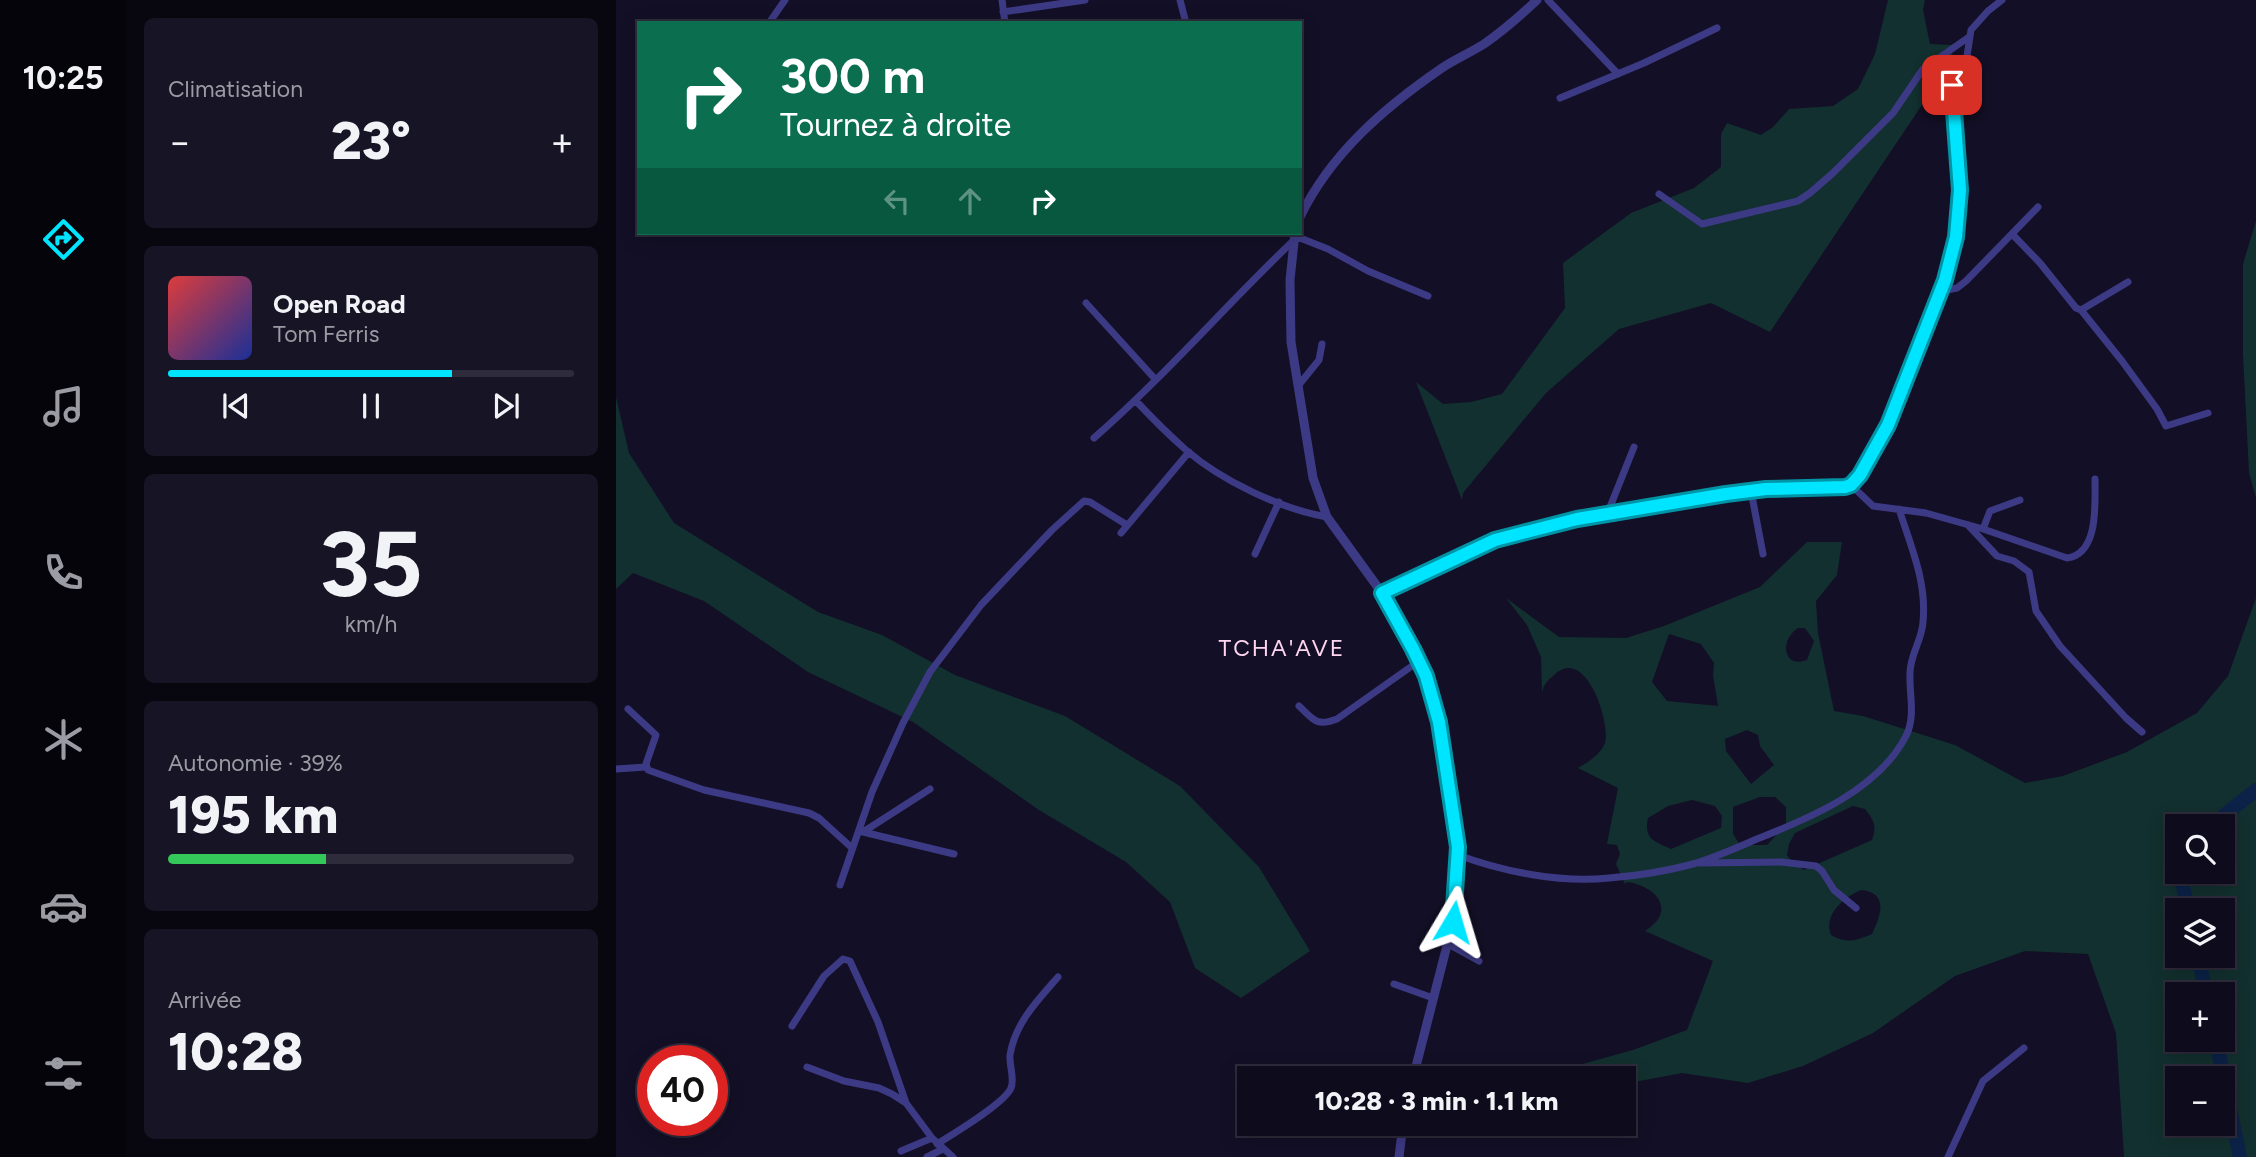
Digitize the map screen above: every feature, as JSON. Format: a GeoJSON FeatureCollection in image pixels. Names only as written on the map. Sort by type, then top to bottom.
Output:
{"type":"FeatureCollection","features":[{"type":"Feature","properties":{"kind":"street"},"geometry":{"type":"LineString","coordinates":[[770,21],[785,0]]}},
{"type":"Feature","properties":{"kind":"street"},"geometry":{"type":"LineString","coordinates":[[1002,0],[1005,21]]}},
{"type":"Feature","properties":{"kind":"street"},"geometry":{"type":"LineString","coordinates":[[1003,12],[1085,0]]}},
{"type":"Feature","properties":{"kind":"street"},"geometry":{"type":"LineString","coordinates":[[1180,0],[1185,21]]}},
{"type":"Feature","properties":{"kind":"street"},"geometry":{"type":"LineString","coordinates":[[1302,213],[1327,172],[1369,124],[1443,67],[1482,45],[1538,0]]}},
{"type":"Feature","properties":{"kind":"street"},"geometry":{"type":"LineString","coordinates":[[1548,0],[1618,74]]}},
{"type":"Feature","properties":{"kind":"street"},"geometry":{"type":"LineString","coordinates":[[1382,593],[1495,540],[1608,512],[1751,491],[1851,485],[1860,475],[1888,425],[1942,290],[1956,237],[1960,190],[1952,85],[1966,56],[1969,37],[1977,22],[2002,0]]}},
{"type":"Feature","properties":{"kind":"street"},"geometry":{"type":"LineString","coordinates":[[1560,98],[1717,28]]}},
{"type":"Feature","properties":{"kind":"street"},"geometry":{"type":"LineString","coordinates":[[1659,194],[1702,224],[1798,201],[1833,173],[1893,113],[1923,69],[1969,37]]}},
{"type":"Feature","properties":{"kind":"street"},"geometry":{"type":"LineString","coordinates":[[1942,290],[1956,288],[1966,281],[2038,207]]}},
{"type":"Feature","properties":{"kind":"street"},"geometry":{"type":"LineString","coordinates":[[2013,235],[2040,263],[2076,308],[2081,310],[2157,409],[2166,426],[2208,413]]}},
{"type":"Feature","properties":{"kind":"street"},"geometry":{"type":"LineString","coordinates":[[1295,236],[1428,296]]}},
{"type":"Feature","properties":{"kind":"street"},"geometry":{"type":"LineString","coordinates":[[1094,438],[1136,401],[1295,236]]}},
{"type":"Feature","properties":{"kind":"street"},"geometry":{"type":"LineString","coordinates":[[1295,236],[1290,307],[1291,342],[1313,478],[1327,517],[1382,593],[1419,661],[1433,696],[1439,722],[1458,855],[1457,892],[1448,944],[1416,1066]]}},
{"type":"Feature","properties":{"kind":"street"},"geometry":{"type":"LineString","coordinates":[[2081,310],[2128,282]]}},
{"type":"Feature","properties":{"kind":"street"},"geometry":{"type":"LineString","coordinates":[[1086,303],[1155,379]]}},
{"type":"Feature","properties":{"kind":"street"},"geometry":{"type":"LineString","coordinates":[[1298,386],[1319,360],[1322,344]]}},
{"type":"Feature","properties":{"kind":"street"},"geometry":{"type":"LineString","coordinates":[[1136,401],[1188,452],[1251,491],[1310,514],[1327,517]]}},
{"type":"Feature","properties":{"kind":"street"},"geometry":{"type":"LineString","coordinates":[[1608,512],[1634,447]]}},
{"type":"Feature","properties":{"kind":"street"},"geometry":{"type":"LineString","coordinates":[[1121,533],[1188,452]]}},
{"type":"Feature","properties":{"kind":"street"},"geometry":{"type":"LineString","coordinates":[[1851,485],[1873,506],[1926,513],[2067,558],[2085,550],[2088,544],[2094,512],[2095,479]]}},
{"type":"Feature","properties":{"kind":"street"},"geometry":{"type":"LineString","coordinates":[[1751,491],[1763,554]]}},
{"type":"Feature","properties":{"kind":"street"},"geometry":{"type":"LineString","coordinates":[[1983,529],[1990,511],[2020,500]]}},
{"type":"Feature","properties":{"kind":"street"},"geometry":{"type":"LineString","coordinates":[[840,885],[852,848],[860,834],[872,792],[918,692],[949,645],[981,605],[1052,530],[1084,501],[1127,525]]}},
{"type":"Feature","properties":{"kind":"street"},"geometry":{"type":"LineString","coordinates":[[1255,554],[1279,502]]}},
{"type":"Feature","properties":{"kind":"street"},"geometry":{"type":"LineString","coordinates":[[1692,864],[1771,834],[1828,808],[1857,790],[1885,763],[1908,733],[1911,720],[1910,671],[1923,626],[1924,596],[1899,509]]}},
{"type":"Feature","properties":{"kind":"street"},"geometry":{"type":"LineString","coordinates":[[1967,525],[1997,556],[2014,561],[2029,572],[2036,611],[2060,646],[2142,732]]}},
{"type":"Feature","properties":{"kind":"street"},"geometry":{"type":"LineString","coordinates":[[1299,706],[1317,722],[1324,724],[1337,719],[1419,661]]}},
{"type":"Feature","properties":{"kind":"street"},"geometry":{"type":"LineString","coordinates":[[628,709],[656,735],[646,767]]}},
{"type":"Feature","properties":{"kind":"street"},"geometry":{"type":"LineString","coordinates":[[616,769],[646,767],[675,781],[704,790],[808,813],[819,818],[852,848]]}},
{"type":"Feature","properties":{"kind":"street"},"geometry":{"type":"LineString","coordinates":[[860,834],[930,789]]}},
{"type":"Feature","properties":{"kind":"street"},"geometry":{"type":"LineString","coordinates":[[860,834],[954,854]]}},
{"type":"Feature","properties":{"kind":"street"},"geometry":{"type":"LineString","coordinates":[[1458,855],[1476,862],[1526,873],[1571,878],[1609,878],[1692,864],[1781,862],[1816,866],[1834,890],[1856,908]]}},
{"type":"Feature","properties":{"kind":"street"},"geometry":{"type":"LineString","coordinates":[[1448,944],[1479,961]]}},
{"type":"Feature","properties":{"kind":"street"},"geometry":{"type":"LineString","coordinates":[[792,1026],[824,976],[843,959],[850,961],[876,1015],[906,1103],[937,1144],[953,1157]]}},
{"type":"Feature","properties":{"kind":"street"},"geometry":{"type":"LineString","coordinates":[[927,1157],[937,1144],[984,1112],[1010,1090],[1013,1084],[1010,1054],[1019,1029],[1030,1009],[1059,977]]}},
{"type":"Feature","properties":{"kind":"street"},"geometry":{"type":"LineString","coordinates":[[1394,984],[1433,998]]}},
{"type":"Feature","properties":{"kind":"street"},"geometry":{"type":"LineString","coordinates":[[1948,1157],[1983,1081],[2024,1048]]}},
{"type":"Feature","properties":{"kind":"street"},"geometry":{"type":"LineString","coordinates":[[807,1068],[844,1081],[878,1088],[906,1103]]}},
{"type":"Feature","properties":{"kind":"street"},"geometry":{"type":"LineString","coordinates":[[1399,1157],[1402,1136]]}},
{"type":"Feature","properties":{"kind":"street"},"geometry":{"type":"LineString","coordinates":[[901,1151],[937,1144]]}},
{"type":"Feature","properties":{"kind":"green space"},"geometry":{"type":"Polygon","coordinates":[[[1888,0],[1925,0],[1923,10],[1930,44],[1953,45],[1952,60],[1770,332],[1711,303],[1619,329],[1546,393],[1463,493],[1462,500],[1416,382],[1443,404],[1471,402],[1502,394],[1565,308],[1563,263],[1631,213],[1694,188],[1721,167],[1721,134],[1727,123],[1761,135],[1773,127],[1789,109],[1833,106],[1858,89],[1875,54],[1888,0]]]}},
{"type":"Feature","properties":{"kind":"green space"},"geometry":{"type":"Polygon","coordinates":[[[2256,221],[2256,498],[2249,473],[2243,355],[2243,264],[2256,221]]]}},
{"type":"Feature","properties":{"kind":"green space"},"geometry":{"type":"Polygon","coordinates":[[[616,397],[629,453],[674,523],[818,612],[882,635],[955,675],[1065,716],[1180,786],[1259,867],[1310,951],[1241,998],[1195,968],[1170,902],[1126,862],[1039,810],[913,722],[808,672],[704,601],[633,573],[616,589],[616,397]]]}},
{"type":"Feature","properties":{"kind":"green space"},"geometry":{"type":"Polygon","coordinates":[[[1807,542],[1842,542],[1837,575],[1816,601],[1818,633],[1834,711],[1863,716],[1955,745],[2025,783],[2063,776],[2127,752],[2197,713],[2228,676],[2256,598],[2256,1157],[2124,1157],[2116,1033],[2088,954],[2025,951],[1955,976],[1873,1033],[1803,1066],[1748,1083],[1682,1073],[1636,1082],[1636,1066],[1575,1066],[1633,1050],[1687,1030],[1713,961],[1645,931],[1660,915],[1659,900],[1638,884],[1625,884],[1616,864],[1620,854],[1617,845],[1607,844],[1618,788],[1578,768],[1597,754],[1605,743],[1604,720],[1594,690],[1576,670],[1566,668],[1546,683],[1542,692],[1541,657],[1527,625],[1506,598],[1559,637],[1626,638],[1664,626],[1760,587],[1807,542]],[[1798,628],[1786,645],[1788,657],[1799,662],[1807,660],[1814,641],[1805,628],[1798,628]],[[1669,634],[1652,682],[1667,701],[1718,706],[1713,675],[1714,663],[1701,644],[1669,634]],[[1747,730],[1725,739],[1726,751],[1751,784],[1774,765],[1760,746],[1758,735],[1747,730]],[[1760,797],[1733,807],[1733,834],[1740,845],[1767,845],[1786,825],[1786,807],[1775,797],[1760,797]],[[1692,800],[1668,806],[1648,818],[1647,831],[1651,838],[1671,849],[1721,828],[1722,816],[1715,806],[1692,800]],[[1853,806],[1795,833],[1787,855],[1794,864],[1804,870],[1872,840],[1874,823],[1865,809],[1853,806]],[[1861,890],[1848,897],[1832,914],[1829,928],[1831,935],[1842,940],[1851,940],[1872,934],[1880,913],[1876,896],[1861,890]]]}},
{"type":"Feature","properties":{"kind":"waterway"},"geometry":{"type":"LineString","coordinates":[[2226,814],[2256,790]]}},
{"type":"Feature","properties":{"kind":"waterway"},"geometry":{"type":"LineString","coordinates":[[2183,884],[2185,898]]}},
{"type":"Feature","properties":{"kind":"waterway"},"geometry":{"type":"LineString","coordinates":[[2201,968],[2203,982]]}},
{"type":"Feature","properties":{"kind":"waterway"},"geometry":{"type":"LineString","coordinates":[[2218,1052],[2240,1157]]}},
{"type":"Feature","properties":{"kind":"district","name":"TCHA'AVE"},"geometry":{"type":"Point","coordinates":[1282,648]}},
{"type":"Feature","properties":{"kind":"route"},"geometry":{"type":"LineString","coordinates":[[1453,922],[1458,847],[1436,707],[1426,676],[1382,593],[1495,540],[1602,513],[1766,489],[1851,485],[1860,475],[1898,403],[1939,300],[1956,237],[1960,190],[1952,85]]}}]}
